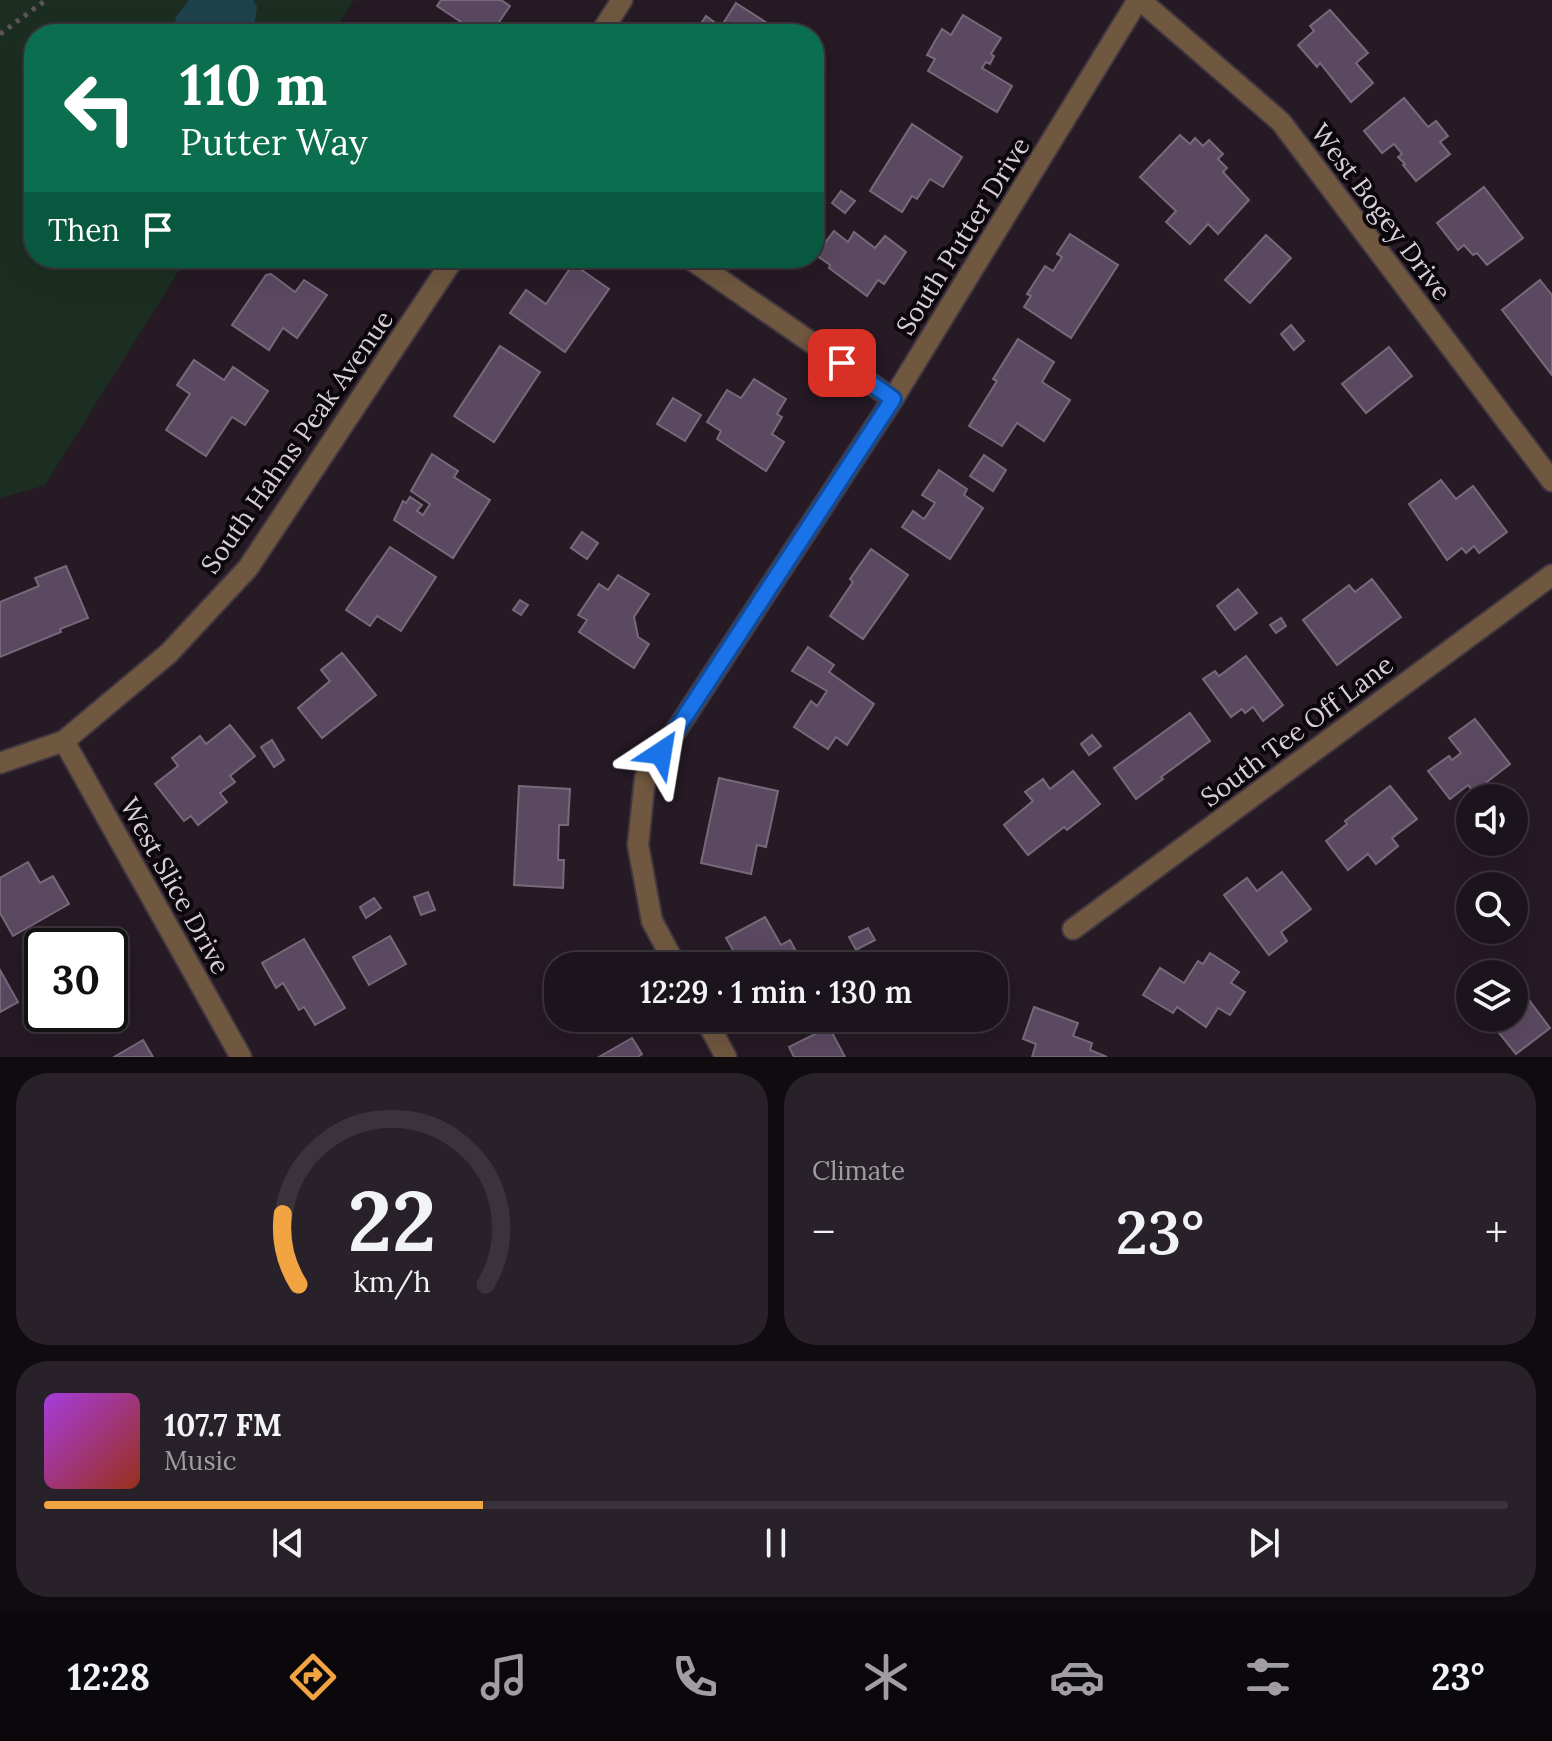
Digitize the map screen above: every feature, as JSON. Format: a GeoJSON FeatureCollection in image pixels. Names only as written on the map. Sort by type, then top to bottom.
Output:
{"type":"FeatureCollection","features":[{"type":"Feature","properties":{"kind":"street"},"geometry":{"type":"LineString","coordinates":[[606,24],[622,0]]}},
{"type":"Feature","properties":{"kind":"street","name":"South Putter Drive"},"geometry":{"type":"LineString","coordinates":[[669,952],[652,921],[638,845],[645,778],[893,399],[1139,0]]}},
{"type":"Feature","properties":{"kind":"street","name":"West Bogey Drive"},"geometry":{"type":"LineString","coordinates":[[1139,0],[1281,122],[1552,481]]}},
{"type":"Feature","properties":{"kind":"street","name":"South Hahns Peak Avenue"},"geometry":{"type":"LineString","coordinates":[[64,741],[169,653],[248,568],[447,268]]}},
{"type":"Feature","properties":{"kind":"street"},"geometry":{"type":"LineString","coordinates":[[703,268],[893,399]]}},
{"type":"Feature","properties":{"kind":"street","name":"South Tee Off Lane"},"geometry":{"type":"LineString","coordinates":[[1073,929],[1552,575]]}},
{"type":"Feature","properties":{"kind":"street"},"geometry":{"type":"LineString","coordinates":[[0,763],[64,741]]}},
{"type":"Feature","properties":{"kind":"street","name":"West Slice Drive"},"geometry":{"type":"LineString","coordinates":[[64,741],[241,1057]]}},
{"type":"Feature","properties":{"kind":"street"},"geometry":{"type":"LineString","coordinates":[[713,1032],[726,1057]]}},
{"type":"Feature","properties":{"kind":"path"},"geometry":{"type":"LineString","coordinates":[[0,34],[46,0]]}},
{"type":"Feature","properties":{"kind":"green space"},"geometry":{"type":"Polygon","coordinates":[[[0,0],[354,0],[338,24],[24,24],[24,268],[181,268],[45,485],[0,498],[0,0]]]}},
{"type":"Feature","properties":{"kind":"water"},"geometry":{"type":"Polygon","coordinates":[[[189,0],[253,0],[257,7],[254,24],[175,24],[176,17],[189,0]]]}},
{"type":"Feature","properties":{"kind":"building"},"geometry":{"type":"Polygon","coordinates":[[[441,0],[501,0],[510,6],[498,24],[464,24],[437,6],[441,0]]]}},
{"type":"Feature","properties":{"kind":"building"},"geometry":{"type":"Polygon","coordinates":[[[736,3],[769,24],[723,24],[736,3]]]}},
{"type":"Feature","properties":{"kind":"building"},"geometry":{"type":"Polygon","coordinates":[[[1330,10],[1368,53],[1356,63],[1373,83],[1351,102],[1320,63],[1317,67],[1298,45],[1314,31],[1310,26],[1330,10]]]}},
{"type":"Feature","properties":{"kind":"building"},"geometry":{"type":"Polygon","coordinates":[[[963,15],[1001,38],[991,54],[994,56],[990,64],[986,62],[982,68],[1012,86],[997,112],[928,71],[935,59],[927,55],[942,29],[951,35],[963,15]]]}},
{"type":"Feature","properties":{"kind":"building"},"geometry":{"type":"Polygon","coordinates":[[[706,16],[717,24],[701,24],[706,16]]]}},
{"type":"Feature","properties":{"kind":"building"},"geometry":{"type":"Polygon","coordinates":[[[1404,98],[1428,127],[1436,121],[1448,136],[1440,142],[1450,154],[1416,181],[1398,157],[1402,154],[1394,144],[1382,153],[1364,131],[1404,98]]]}},
{"type":"Feature","properties":{"kind":"building"},"geometry":{"type":"Polygon","coordinates":[[[912,124],[962,157],[943,187],[930,179],[917,199],[912,196],[902,212],[870,191],[912,124]]]}},
{"type":"Feature","properties":{"kind":"building"},"geometry":{"type":"Polygon","coordinates":[[[1180,135],[1190,144],[1195,138],[1203,146],[1209,140],[1223,154],[1218,159],[1227,168],[1223,172],[1249,200],[1218,234],[1208,224],[1190,244],[1166,222],[1176,211],[1140,177],[1180,135]]]}},
{"type":"Feature","properties":{"kind":"building"},"geometry":{"type":"Polygon","coordinates":[[[1484,187],[1523,238],[1487,265],[1477,253],[1473,255],[1464,245],[1458,250],[1437,223],[1484,187]]]}},
{"type":"Feature","properties":{"kind":"building"},"geometry":{"type":"Polygon","coordinates":[[[841,191],[855,201],[845,213],[832,203],[841,191]]]}},
{"type":"Feature","properties":{"kind":"building"},"geometry":{"type":"Polygon","coordinates":[[[834,231],[848,242],[854,232],[875,248],[885,236],[906,252],[884,284],[878,280],[867,296],[829,268],[830,265],[824,261],[824,244],[834,231]]]}},
{"type":"Feature","properties":{"kind":"building"},"geometry":{"type":"Polygon","coordinates":[[[1070,234],[1118,265],[1071,338],[1024,307],[1031,296],[1027,294],[1045,266],[1053,271],[1062,257],[1057,254],[1070,234]]]}},
{"type":"Feature","properties":{"kind":"building"},"geometry":{"type":"Polygon","coordinates":[[[1266,235],[1291,258],[1250,303],[1225,280],[1266,235]]]}},
{"type":"Feature","properties":{"kind":"building"},"geometry":{"type":"Polygon","coordinates":[[[570,268],[579,268],[609,289],[565,352],[510,313],[526,290],[546,304],[570,268]]]}},
{"type":"Feature","properties":{"kind":"building"},"geometry":{"type":"Polygon","coordinates":[[[271,274],[295,292],[304,280],[327,295],[297,338],[283,328],[269,350],[232,325],[266,275],[271,274]]]}},
{"type":"Feature","properties":{"kind":"building"},"geometry":{"type":"Polygon","coordinates":[[[1540,280],[1552,295],[1552,375],[1502,310],[1540,280]]]}},
{"type":"Feature","properties":{"kind":"building"},"geometry":{"type":"Polygon","coordinates":[[[1291,325],[1304,341],[1294,350],[1281,334],[1291,325]]]}},
{"type":"Feature","properties":{"kind":"building"},"geometry":{"type":"Polygon","coordinates":[[[1018,339],[1054,362],[1042,382],[1070,400],[1044,441],[1017,423],[1002,446],[969,426],[1018,339]]]}},
{"type":"Feature","properties":{"kind":"building"},"geometry":{"type":"Polygon","coordinates":[[[500,346],[540,372],[494,442],[454,416],[500,346]]]}},
{"type":"Feature","properties":{"kind":"building"},"geometry":{"type":"Polygon","coordinates":[[[1389,347],[1412,376],[1366,413],[1342,384],[1389,347]]]}},
{"type":"Feature","properties":{"kind":"building"},"geometry":{"type":"Polygon","coordinates":[[[194,360],[224,380],[233,367],[268,391],[245,425],[232,417],[206,456],[166,430],[190,394],[177,385],[194,360]]]}},
{"type":"Feature","properties":{"kind":"building"},"geometry":{"type":"Polygon","coordinates":[[[754,379],[786,399],[777,414],[782,417],[772,434],[784,442],[766,471],[717,439],[721,431],[707,422],[727,390],[741,398],[754,379]]]}},
{"type":"Feature","properties":{"kind":"building"},"geometry":{"type":"Polygon","coordinates":[[[673,398],[701,415],[685,441],[657,424],[673,398]]]}},
{"type":"Feature","properties":{"kind":"building"},"geometry":{"type":"Polygon","coordinates":[[[432,454],[458,471],[454,477],[490,500],[453,558],[394,520],[403,501],[406,503],[410,497],[422,505],[417,511],[423,515],[430,504],[411,491],[432,454]]]}},
{"type":"Feature","properties":{"kind":"building"},"geometry":{"type":"Polygon","coordinates":[[[984,455],[1006,470],[993,491],[970,476],[984,455]]]}},
{"type":"Feature","properties":{"kind":"building"},"geometry":{"type":"Polygon","coordinates":[[[939,470],[967,489],[964,495],[983,508],[950,559],[902,527],[913,511],[924,519],[935,503],[922,495],[939,470]]]}},
{"type":"Feature","properties":{"kind":"building"},"geometry":{"type":"Polygon","coordinates":[[[1441,480],[1456,499],[1473,486],[1507,532],[1479,553],[1474,546],[1466,553],[1462,548],[1447,560],[1409,504],[1441,480]]]}},
{"type":"Feature","properties":{"kind":"building"},"geometry":{"type":"Polygon","coordinates":[[[582,532],[598,543],[587,559],[571,548],[582,532]]]}},
{"type":"Feature","properties":{"kind":"building"},"geometry":{"type":"Polygon","coordinates":[[[390,547],[436,577],[401,631],[377,616],[370,626],[346,610],[390,547]]]}},
{"type":"Feature","properties":{"kind":"building"},"geometry":{"type":"Polygon","coordinates":[[[871,549],[908,575],[863,639],[830,616],[871,549]]]}},
{"type":"Feature","properties":{"kind":"building"},"geometry":{"type":"Polygon","coordinates":[[[66,566],[88,618],[0,657],[0,602],[39,586],[35,578],[66,566]]]}},
{"type":"Feature","properties":{"kind":"building"},"geometry":{"type":"Polygon","coordinates":[[[618,575],[649,594],[634,617],[638,637],[649,644],[634,668],[579,632],[587,620],[578,615],[599,584],[608,590],[618,575]]]}},
{"type":"Feature","properties":{"kind":"building"},"geometry":{"type":"Polygon","coordinates":[[[1372,579],[1401,617],[1337,665],[1303,620],[1349,585],[1355,592],[1372,579]]]}},
{"type":"Feature","properties":{"kind":"building"},"geometry":{"type":"Polygon","coordinates":[[[1238,589],[1257,613],[1235,630],[1217,606],[1238,589]]]}},
{"type":"Feature","properties":{"kind":"building"},"geometry":{"type":"Polygon","coordinates":[[[520,600],[528,605],[521,615],[513,610],[520,600]]]}},
{"type":"Feature","properties":{"kind":"building"},"geometry":{"type":"Polygon","coordinates":[[[1281,618],[1286,626],[1276,633],[1270,625],[1281,618]]]}},
{"type":"Feature","properties":{"kind":"building"},"geometry":{"type":"Polygon","coordinates":[[[808,647],[834,665],[829,672],[874,704],[847,745],[836,737],[828,749],[794,727],[811,701],[817,706],[827,691],[792,671],[808,647]]]}},
{"type":"Feature","properties":{"kind":"building"},"geometry":{"type":"Polygon","coordinates":[[[342,653],[376,695],[322,738],[298,708],[330,681],[321,670],[342,653]]]}},
{"type":"Feature","properties":{"kind":"building"},"geometry":{"type":"Polygon","coordinates":[[[1246,656],[1283,705],[1263,721],[1253,707],[1245,713],[1242,709],[1231,717],[1203,679],[1215,671],[1219,676],[1246,656]]]}},
{"type":"Feature","properties":{"kind":"building"},"geometry":{"type":"Polygon","coordinates":[[[1190,713],[1210,741],[1136,799],[1114,768],[1190,713]]]}},
{"type":"Feature","properties":{"kind":"building"},"geometry":{"type":"Polygon","coordinates":[[[1475,719],[1510,764],[1484,784],[1456,784],[1456,794],[1450,799],[1428,771],[1449,756],[1452,760],[1461,753],[1449,738],[1475,719]]]}},
{"type":"Feature","properties":{"kind":"building"},"geometry":{"type":"Polygon","coordinates":[[[230,725],[255,756],[230,776],[235,782],[220,793],[227,802],[198,825],[191,816],[184,821],[155,784],[178,766],[172,758],[200,736],[206,744],[230,725]]]}},
{"type":"Feature","properties":{"kind":"building"},"geometry":{"type":"Polygon","coordinates":[[[1092,735],[1101,746],[1089,755],[1081,744],[1092,735]]]}},
{"type":"Feature","properties":{"kind":"building"},"geometry":{"type":"Polygon","coordinates":[[[272,740],[284,760],[274,767],[261,747],[272,740]]]}},
{"type":"Feature","properties":{"kind":"building"},"geometry":{"type":"Polygon","coordinates":[[[1073,771],[1100,804],[1028,855],[1004,825],[1033,801],[1025,792],[1043,779],[1050,789],[1073,771]]]}},
{"type":"Feature","properties":{"kind":"building"},"geometry":{"type":"Polygon","coordinates":[[[719,778],[778,791],[766,847],[757,845],[751,874],[701,863],[719,778]]]}},
{"type":"Feature","properties":{"kind":"building"},"geometry":{"type":"Polygon","coordinates":[[[519,786],[570,789],[568,825],[559,825],[558,860],[564,860],[563,888],[514,885],[519,786]]]}},
{"type":"Feature","properties":{"kind":"building"},"geometry":{"type":"Polygon","coordinates":[[[1390,786],[1417,819],[1392,838],[1398,846],[1376,864],[1368,854],[1348,870],[1326,841],[1347,824],[1345,821],[1390,786]]]}},
{"type":"Feature","properties":{"kind":"building"},"geometry":{"type":"Polygon","coordinates":[[[28,862],[40,883],[53,876],[69,904],[13,936],[0,913],[0,878],[28,862]]]}},
{"type":"Feature","properties":{"kind":"building"},"geometry":{"type":"Polygon","coordinates":[[[1282,872],[1311,909],[1281,932],[1287,941],[1269,955],[1224,895],[1247,878],[1257,891],[1282,872]]]}},
{"type":"Feature","properties":{"kind":"building"},"geometry":{"type":"Polygon","coordinates":[[[428,892],[435,910],[421,915],[414,897],[428,892]]]}},
{"type":"Feature","properties":{"kind":"building"},"geometry":{"type":"Polygon","coordinates":[[[374,898],[381,908],[366,918],[360,907],[374,898]]]}},
{"type":"Feature","properties":{"kind":"building"},"geometry":{"type":"Polygon","coordinates":[[[765,917],[781,945],[790,940],[796,952],[734,952],[726,938],[765,917]]]}},
{"type":"Feature","properties":{"kind":"building"},"geometry":{"type":"Polygon","coordinates":[[[868,928],[875,940],[856,950],[849,937],[868,928]]]}},
{"type":"Feature","properties":{"kind":"building"},"geometry":{"type":"Polygon","coordinates":[[[390,936],[406,964],[369,985],[353,957],[390,936]]]}},
{"type":"Feature","properties":{"kind":"building"},"geometry":{"type":"Polygon","coordinates":[[[304,939],[345,1008],[315,1025],[304,1007],[299,1010],[283,983],[276,988],[262,963],[304,939]]]}},
{"type":"Feature","properties":{"kind":"building"},"geometry":{"type":"Polygon","coordinates":[[[1210,953],[1239,972],[1231,983],[1245,992],[1230,1015],[1218,1008],[1206,1027],[1177,1007],[1173,1013],[1143,995],[1160,968],[1184,983],[1198,961],[1203,964],[1210,953]]]}},
{"type":"Feature","properties":{"kind":"building"},"geometry":{"type":"Polygon","coordinates":[[[0,970],[18,1002],[0,1012],[0,970]]]}},
{"type":"Feature","properties":{"kind":"building"},"geometry":{"type":"Polygon","coordinates":[[[1528,999],[1550,1028],[1516,1054],[1498,1032],[1528,1032],[1528,999]]]}},
{"type":"Feature","properties":{"kind":"building"},"geometry":{"type":"Polygon","coordinates":[[[1034,1007],[1078,1023],[1073,1036],[1092,1043],[1090,1050],[1107,1057],[1032,1057],[1036,1044],[1023,1039],[1034,1007]]]}},
{"type":"Feature","properties":{"kind":"building"},"geometry":{"type":"Polygon","coordinates":[[[819,1032],[832,1032],[845,1057],[794,1057],[789,1047],[819,1032]]]}},
{"type":"Feature","properties":{"kind":"building"},"geometry":{"type":"Polygon","coordinates":[[[632,1038],[642,1054],[638,1057],[599,1057],[632,1038]]]}},
{"type":"Feature","properties":{"kind":"building"},"geometry":{"type":"Polygon","coordinates":[[[143,1040],[153,1057],[114,1057],[143,1040]]]}},
{"type":"Feature","properties":{"kind":"route"},"geometry":{"type":"LineString","coordinates":[[661,753],[893,399],[842,363]]}}]}
